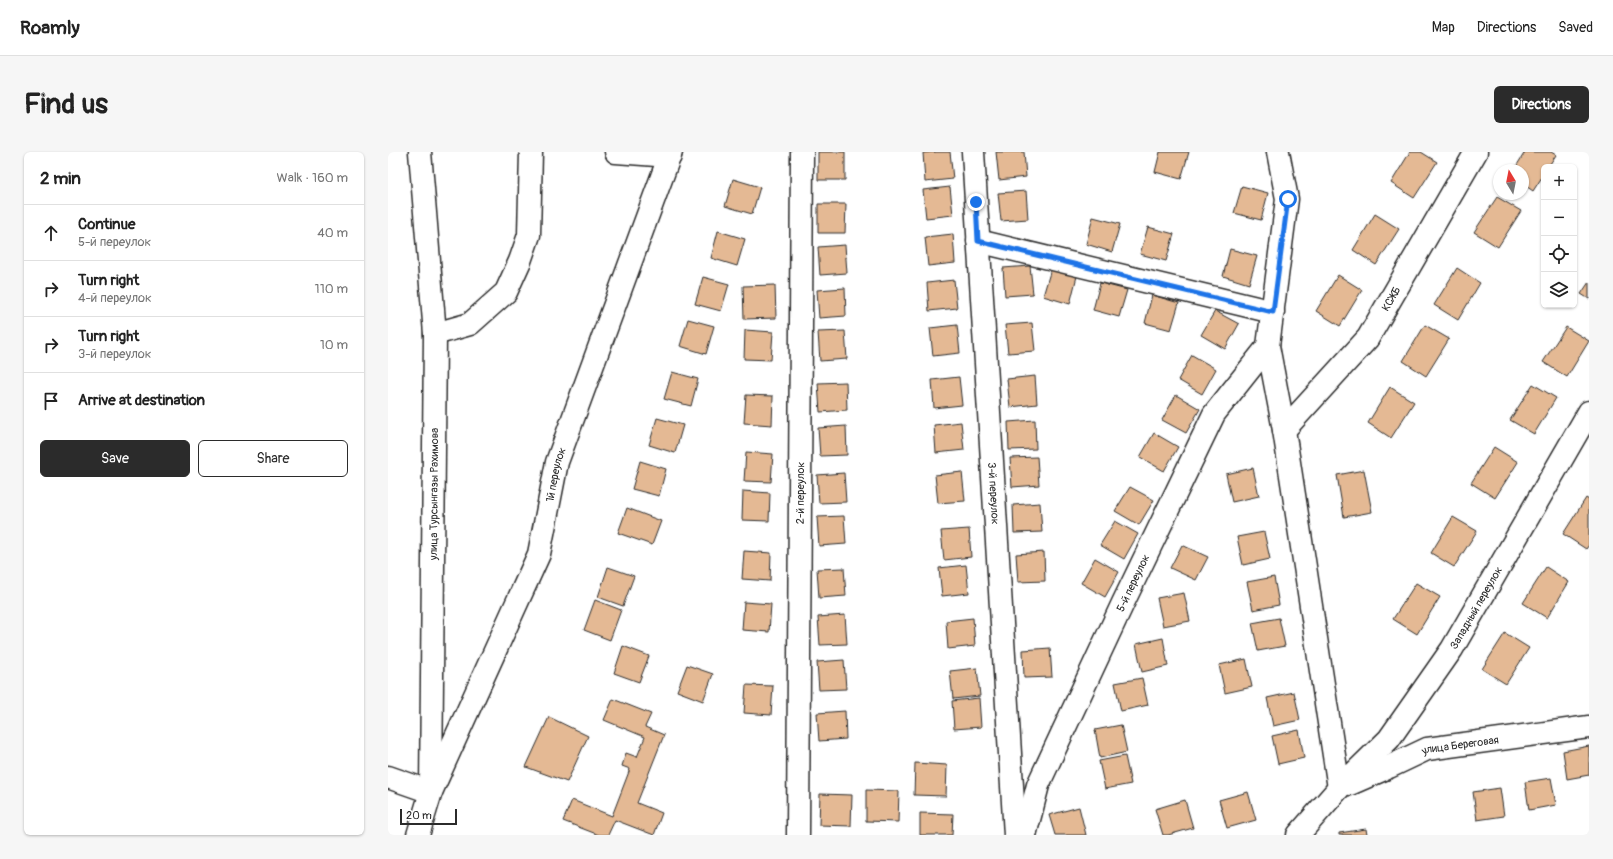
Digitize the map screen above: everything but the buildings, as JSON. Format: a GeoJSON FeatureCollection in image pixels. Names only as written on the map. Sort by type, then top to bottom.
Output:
{"type":"FeatureCollection","features":[{"type":"Feature","properties":{"kind":"street","name":"улица Турсынгазы Рахимова"},"geometry":{"type":"LineString","coordinates":[[418,835],[431,792],[435,334],[420,152]]}},
{"type":"Feature","properties":{"kind":"street"},"geometry":{"type":"LineString","coordinates":[[435,334],[470,324],[506,292],[520,262],[529,235],[531,152]]}},
{"type":"Feature","properties":{"kind":"street"},"geometry":{"type":"LineString","coordinates":[[616,152],[671,154]]}},
{"type":"Feature","properties":{"kind":"street","name":"2-й переулок"},"geometry":{"type":"LineString","coordinates":[[798,835],[802,152]]}},
{"type":"Feature","properties":{"kind":"street","name":"3-й переулок"},"geometry":{"type":"LineString","coordinates":[[973,152],[1015,835]]}},
{"type":"Feature","properties":{"kind":"street"},"geometry":{"type":"LineString","coordinates":[[1278,152],[1288,199],[1268,346],[1284,430],[1339,788]]}},
{"type":"Feature","properties":{"kind":"street","name":"КСЖБ"},"geometry":{"type":"LineString","coordinates":[[1284,430],[1368,338],[1476,152]]}},
{"type":"Feature","properties":{"kind":"street","name":"1й переулок"},"geometry":{"type":"LineString","coordinates":[[431,792],[539,554],[557,462],[671,154]]}},
{"type":"Feature","properties":{"kind":"street"},"geometry":{"type":"LineString","coordinates":[[978,241],[1273,312]]}},
{"type":"Feature","properties":{"kind":"street","name":"5-й переулок"},"geometry":{"type":"LineString","coordinates":[[1025,835],[1038,785],[1123,603],[1214,414],[1268,346]]}},
{"type":"Feature","properties":{"kind":"street","name":"Западный переулок"},"geometry":{"type":"LineString","coordinates":[[1298,835],[1339,788],[1389,739],[1452,649],[1589,412]]}},
{"type":"Feature","properties":{"kind":"street","name":"улица Береговая"},"geometry":{"type":"LineString","coordinates":[[1339,788],[1427,749],[1589,727]]}},
{"type":"Feature","properties":{"kind":"street"},"geometry":{"type":"LineString","coordinates":[[388,778],[431,792]]}},
{"type":"Feature","properties":{"kind":"route"},"geometry":{"type":"LineString","coordinates":[[976,202],[978,241],[1273,312],[1288,199]]}}]}
